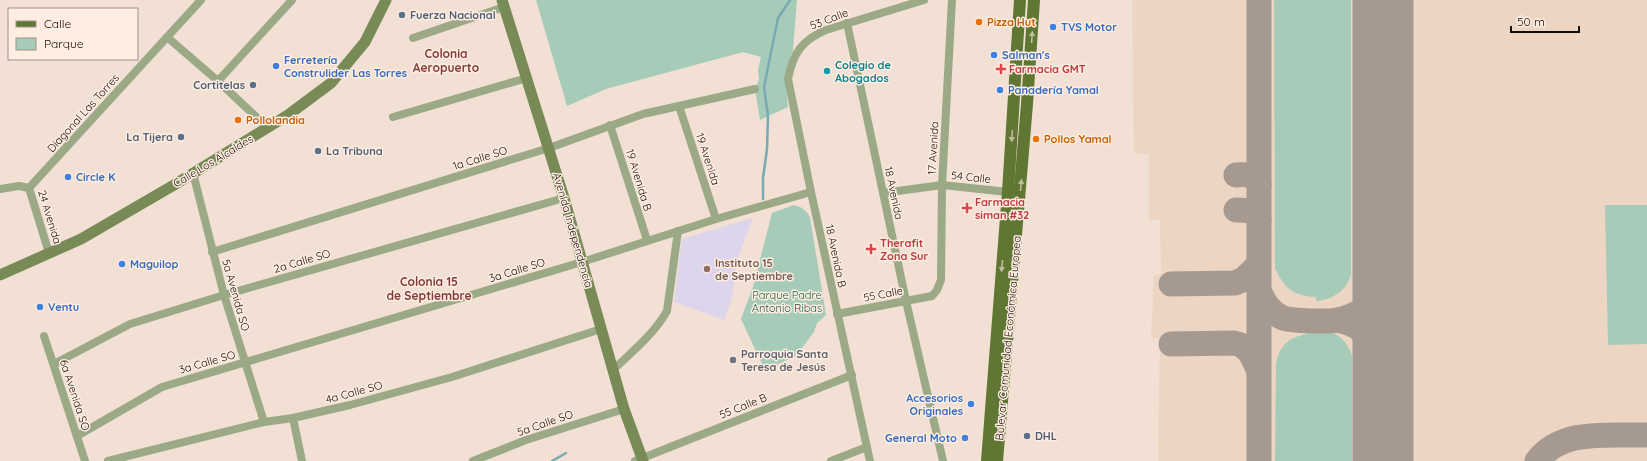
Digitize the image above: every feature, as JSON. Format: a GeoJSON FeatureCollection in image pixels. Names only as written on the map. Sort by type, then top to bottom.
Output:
{"type":"FeatureCollection","features":[{"type":"Feature","properties":{"kind":"main road","name":"Calle Los Alcaldes"},"geometry":{"type":"LineString","coordinates":[[0,276],[81,239],[268,128],[331,83],[365,42],[386,0]]}},
{"type":"Feature","properties":{"kind":"main road","name":"Bulevar Comunidad Económica Europea"},"geometry":{"type":"LineString","coordinates":[[987,461],[1015,97],[1020,0]]}},
{"type":"Feature","properties":{"kind":"main road","name":"Bulevar Comunidad Económica Europea"},"geometry":{"type":"LineString","coordinates":[[997,461],[1027,104],[1034,0]]}},
{"type":"Feature","properties":{"kind":"main road","name":"Avenida Independencia"},"geometry":{"type":"LineString","coordinates":[[503,4],[549,148],[640,460]]}},
{"type":"Feature","properties":{"kind":"street","name":"Diagonal Las Torres"},"geometry":{"type":"LineString","coordinates":[[29,188],[201,0]]}},
{"type":"Feature","properties":{"kind":"street"},"geometry":{"type":"LineString","coordinates":[[218,81],[292,0]]}},
{"type":"Feature","properties":{"kind":"street","name":"53 Calle"},"geometry":{"type":"LineString","coordinates":[[795,56],[800,47],[809,38],[826,30],[924,0]]}},
{"type":"Feature","properties":{"kind":"street","name":"17 Avenida"},"geometry":{"type":"LineString","coordinates":[[932,296],[937,290],[940,280],[942,185],[952,0]]}},
{"type":"Feature","properties":{"kind":"street"},"geometry":{"type":"LineString","coordinates":[[413,38],[503,4]]}},
{"type":"Feature","properties":{"kind":"street","name":"18 Avenida"},"geometry":{"type":"LineString","coordinates":[[847,23],[906,301],[942,461]]}},
{"type":"Feature","properties":{"kind":"street"},"geometry":{"type":"LineString","coordinates":[[167,36],[268,128]]}},
{"type":"Feature","properties":{"kind":"street","name":"18 Avenida B"},"geometry":{"type":"LineString","coordinates":[[795,56],[790,67],[788,79],[837,314],[852,375],[870,461]]}},
{"type":"Feature","properties":{"kind":"street"},"geometry":{"type":"LineString","coordinates":[[393,117],[527,78]]}},
{"type":"Feature","properties":{"kind":"street","name":"1a Calle SO"},"geometry":{"type":"LineString","coordinates":[[212,252],[549,148],[643,114],[754,89]]}},
{"type":"Feature","properties":{"kind":"street","name":"19 Avenida"},"geometry":{"type":"LineString","coordinates":[[679,106],[716,219]]}},
{"type":"Feature","properties":{"kind":"street","name":"19 Avenida B"},"geometry":{"type":"LineString","coordinates":[[610,125],[647,240]]}},
{"type":"Feature","properties":{"kind":"street","name":"5a Avenida SO"},"geometry":{"type":"LineString","coordinates":[[193,173],[224,295],[264,422]]}},
{"type":"Feature","properties":{"kind":"street","name":"54 Calle"},"geometry":{"type":"LineString","coordinates":[[883,192],[942,185],[1008,192]]}},
{"type":"Feature","properties":{"kind":"street"},"geometry":{"type":"LineString","coordinates":[[0,188],[19,186],[29,188]]}},
{"type":"Feature","properties":{"kind":"street","name":"24 Avenida"},"geometry":{"type":"LineString","coordinates":[[29,188],[49,253]]}},
{"type":"Feature","properties":{"kind":"street","name":"3a Calle SO"},"geometry":{"type":"LineString","coordinates":[[77,436],[162,387],[582,262],[716,219],[811,192]]}},
{"type":"Feature","properties":{"kind":"street","name":"2a Calle SO"},"geometry":{"type":"LineString","coordinates":[[54,364],[130,324],[224,295],[564,198]]}},
{"type":"Feature","properties":{"kind":"street"},"geometry":{"type":"LineString","coordinates":[[613,370],[648,335],[667,311],[678,231]]}},
{"type":"Feature","properties":{"kind":"street","name":"55 Calle"},"geometry":{"type":"LineString","coordinates":[[837,314],[932,296]]}},
{"type":"Feature","properties":{"kind":"street","name":"4a Calle SO"},"geometry":{"type":"LineString","coordinates":[[108,461],[264,422],[293,418],[350,405],[452,377],[601,329]]}},
{"type":"Feature","properties":{"kind":"street","name":"6a Avenida SO"},"geometry":{"type":"LineString","coordinates":[[44,336],[85,461]]}},
{"type":"Feature","properties":{"kind":"street","name":"55 Calle B"},"geometry":{"type":"LineString","coordinates":[[640,460],[852,375]]}},
{"type":"Feature","properties":{"kind":"street","name":"5a Calle SO"},"geometry":{"type":"LineString","coordinates":[[473,461],[490,458],[526,440],[624,409]]}},
{"type":"Feature","properties":{"kind":"street"},"geometry":{"type":"LineString","coordinates":[[293,418],[302,461]]}},
{"type":"Feature","properties":{"kind":"street"},"geometry":{"type":"LineString","coordinates":[[831,461],[867,447]]}},
{"type":"Feature","properties":{"kind":"shaded area"},"geometry":{"type":"Polygon","coordinates":[[[1132,0],[1647,0],[1647,461],[1158,461],[1160,338],[1151,338],[1154,275],[1161,274],[1160,220],[1149,220],[1149,154],[1134,153],[1132,0]]]}},
{"type":"Feature","properties":{"kind":"shaded area","name":"Instituto 15 de Septiembre"},"geometry":{"type":"Polygon","coordinates":[[[753,218],[739,255],[731,301],[724,320],[674,302],[682,239],[753,218]]]}},
{"type":"Feature","properties":{"kind":"green space"},"geometry":{"type":"Polygon","coordinates":[[[536,0],[797,0],[793,50],[785,76],[788,107],[760,120],[755,89],[759,79],[758,70],[761,57],[743,52],[606,89],[567,106],[536,0]]]}},
{"type":"Feature","properties":{"kind":"green space"},"geometry":{"type":"Polygon","coordinates":[[[1274,0],[1351,0],[1351,274],[1346,285],[1338,294],[1328,299],[1316,301],[1316,297],[1301,295],[1290,290],[1282,281],[1275,268],[1274,0]]]}},
{"type":"Feature","properties":{"kind":"green space","name":"Parque Padre Antonio Ribas"},"geometry":{"type":"Polygon","coordinates":[[[794,205],[804,209],[810,217],[826,315],[817,323],[814,332],[796,356],[765,370],[741,319],[753,287],[772,213],[794,205]]]}},
{"type":"Feature","properties":{"kind":"green space"},"geometry":{"type":"Polygon","coordinates":[[[1605,205],[1647,205],[1647,344],[1608,345],[1605,205]]]}},
{"type":"Feature","properties":{"kind":"green space"},"geometry":{"type":"Polygon","coordinates":[[[1312,330],[1332,332],[1342,338],[1352,356],[1352,461],[1275,461],[1276,365],[1278,356],[1288,341],[1312,330]]]}},
{"type":"Feature","properties":{"kind":"waterway"},"geometry":{"type":"LineString","coordinates":[[763,199],[763,178],[767,149],[768,116],[764,87],[778,18],[790,0]]}},
{"type":"Feature","properties":{"kind":"waterway"},"geometry":{"type":"LineString","coordinates":[[552,461],[566,453]]}},
{"type":"Feature","properties":{"kind":"taxiway"},"geometry":{"type":"LineString","coordinates":[[1259,0],[1259,461]]}},
{"type":"Feature","properties":{"kind":"taxiway"},"geometry":{"type":"LineString","coordinates":[[1236,175],[1252,176],[1259,184]]}},
{"type":"Feature","properties":{"kind":"taxiway"},"geometry":{"type":"LineString","coordinates":[[1236,210],[1250,211],[1255,214],[1259,220]]}},
{"type":"Feature","properties":{"kind":"taxiway"},"geometry":{"type":"LineString","coordinates":[[1171,284],[1235,283],[1244,279],[1258,265]]}},
{"type":"Feature","properties":{"kind":"taxiway"},"geometry":{"type":"LineString","coordinates":[[1258,288],[1264,301],[1270,309],[1283,318],[1333,321],[1348,317],[1364,309],[1373,299],[1383,277]]}},
{"type":"Feature","properties":{"kind":"taxiway"},"geometry":{"type":"LineString","coordinates":[[1337,320],[1358,328],[1368,336],[1383,353]]}},
{"type":"Feature","properties":{"kind":"taxiway"},"geometry":{"type":"LineString","coordinates":[[1171,344],[1239,344],[1249,352],[1258,369]]}},
{"type":"Feature","properties":{"kind":"taxiway"},"geometry":{"type":"LineString","coordinates":[[1537,461],[1547,450],[1560,443],[1573,439],[1603,435],[1647,435]]}},
{"type":"Feature","properties":{"kind":"runway"},"geometry":{"type":"LineString","coordinates":[[1383,0],[1383,461]]}},
{"type":"Feature","properties":{"kind":"place","name":"Fuerza Nacional"},"geometry":{"type":"Point","coordinates":[402,15]}},
{"type":"Feature","properties":{"kind":"place","name":"Pizza Hut"},"geometry":{"type":"Point","coordinates":[979,22]}},
{"type":"Feature","properties":{"kind":"place","name":"TVS Motor"},"geometry":{"type":"Point","coordinates":[1053,27]}},
{"type":"Feature","properties":{"kind":"place","name":"Salman's"},"geometry":{"type":"Point","coordinates":[994,55]}},
{"type":"Feature","properties":{"kind":"place","name":"Ferretería Construlider Las Torres"},"geometry":{"type":"Point","coordinates":[276,66]}},
{"type":"Feature","properties":{"kind":"place","name":"Farmacia GMT"},"geometry":{"type":"Point","coordinates":[1001,69]}},
{"type":"Feature","properties":{"kind":"place","name":"Colegio de Abogados"},"geometry":{"type":"Point","coordinates":[827,71]}},
{"type":"Feature","properties":{"kind":"place","name":"Cortitelas"},"geometry":{"type":"Point","coordinates":[253,85]}},
{"type":"Feature","properties":{"kind":"place","name":"Panadería Yamal"},"geometry":{"type":"Point","coordinates":[1000,90]}},
{"type":"Feature","properties":{"kind":"place","name":"Pollolandia"},"geometry":{"type":"Point","coordinates":[238,120]}},
{"type":"Feature","properties":{"kind":"place","name":"La Tijera"},"geometry":{"type":"Point","coordinates":[181,137]}},
{"type":"Feature","properties":{"kind":"place","name":"Pollos Yamal"},"geometry":{"type":"Point","coordinates":[1036,139]}},
{"type":"Feature","properties":{"kind":"place","name":"La Tribuna"},"geometry":{"type":"Point","coordinates":[318,151]}},
{"type":"Feature","properties":{"kind":"place","name":"Circle K"},"geometry":{"type":"Point","coordinates":[68,177]}},
{"type":"Feature","properties":{"kind":"place","name":"Farmacia siman #32"},"geometry":{"type":"Point","coordinates":[967,208]}},
{"type":"Feature","properties":{"kind":"place","name":"Therafit Zona Sur"},"geometry":{"type":"Point","coordinates":[871,249]}},
{"type":"Feature","properties":{"kind":"place","name":"Maguilop"},"geometry":{"type":"Point","coordinates":[122,264]}},
{"type":"Feature","properties":{"kind":"place","name":"Instituto 15 de Septiembre"},"geometry":{"type":"Point","coordinates":[707,269]}},
{"type":"Feature","properties":{"kind":"place","name":"Ventu"},"geometry":{"type":"Point","coordinates":[40,307]}},
{"type":"Feature","properties":{"kind":"place","name":"Parroquia Santa Teresa de Jesús"},"geometry":{"type":"Point","coordinates":[733,360]}},
{"type":"Feature","properties":{"kind":"place","name":"Accesorios Originales"},"geometry":{"type":"Point","coordinates":[971,404]}},
{"type":"Feature","properties":{"kind":"place","name":"DHL"},"geometry":{"type":"Point","coordinates":[1027,436]}},
{"type":"Feature","properties":{"kind":"place","name":"General Moto"},"geometry":{"type":"Point","coordinates":[965,438]}},
{"type":"Feature","properties":{"kind":"district","name":"Colonia Aeropuerto"},"geometry":{"type":"Point","coordinates":[446,61]}},
{"type":"Feature","properties":{"kind":"district","name":"Colonia 15 de Septiembre"},"geometry":{"type":"Point","coordinates":[429,289]}}]}
